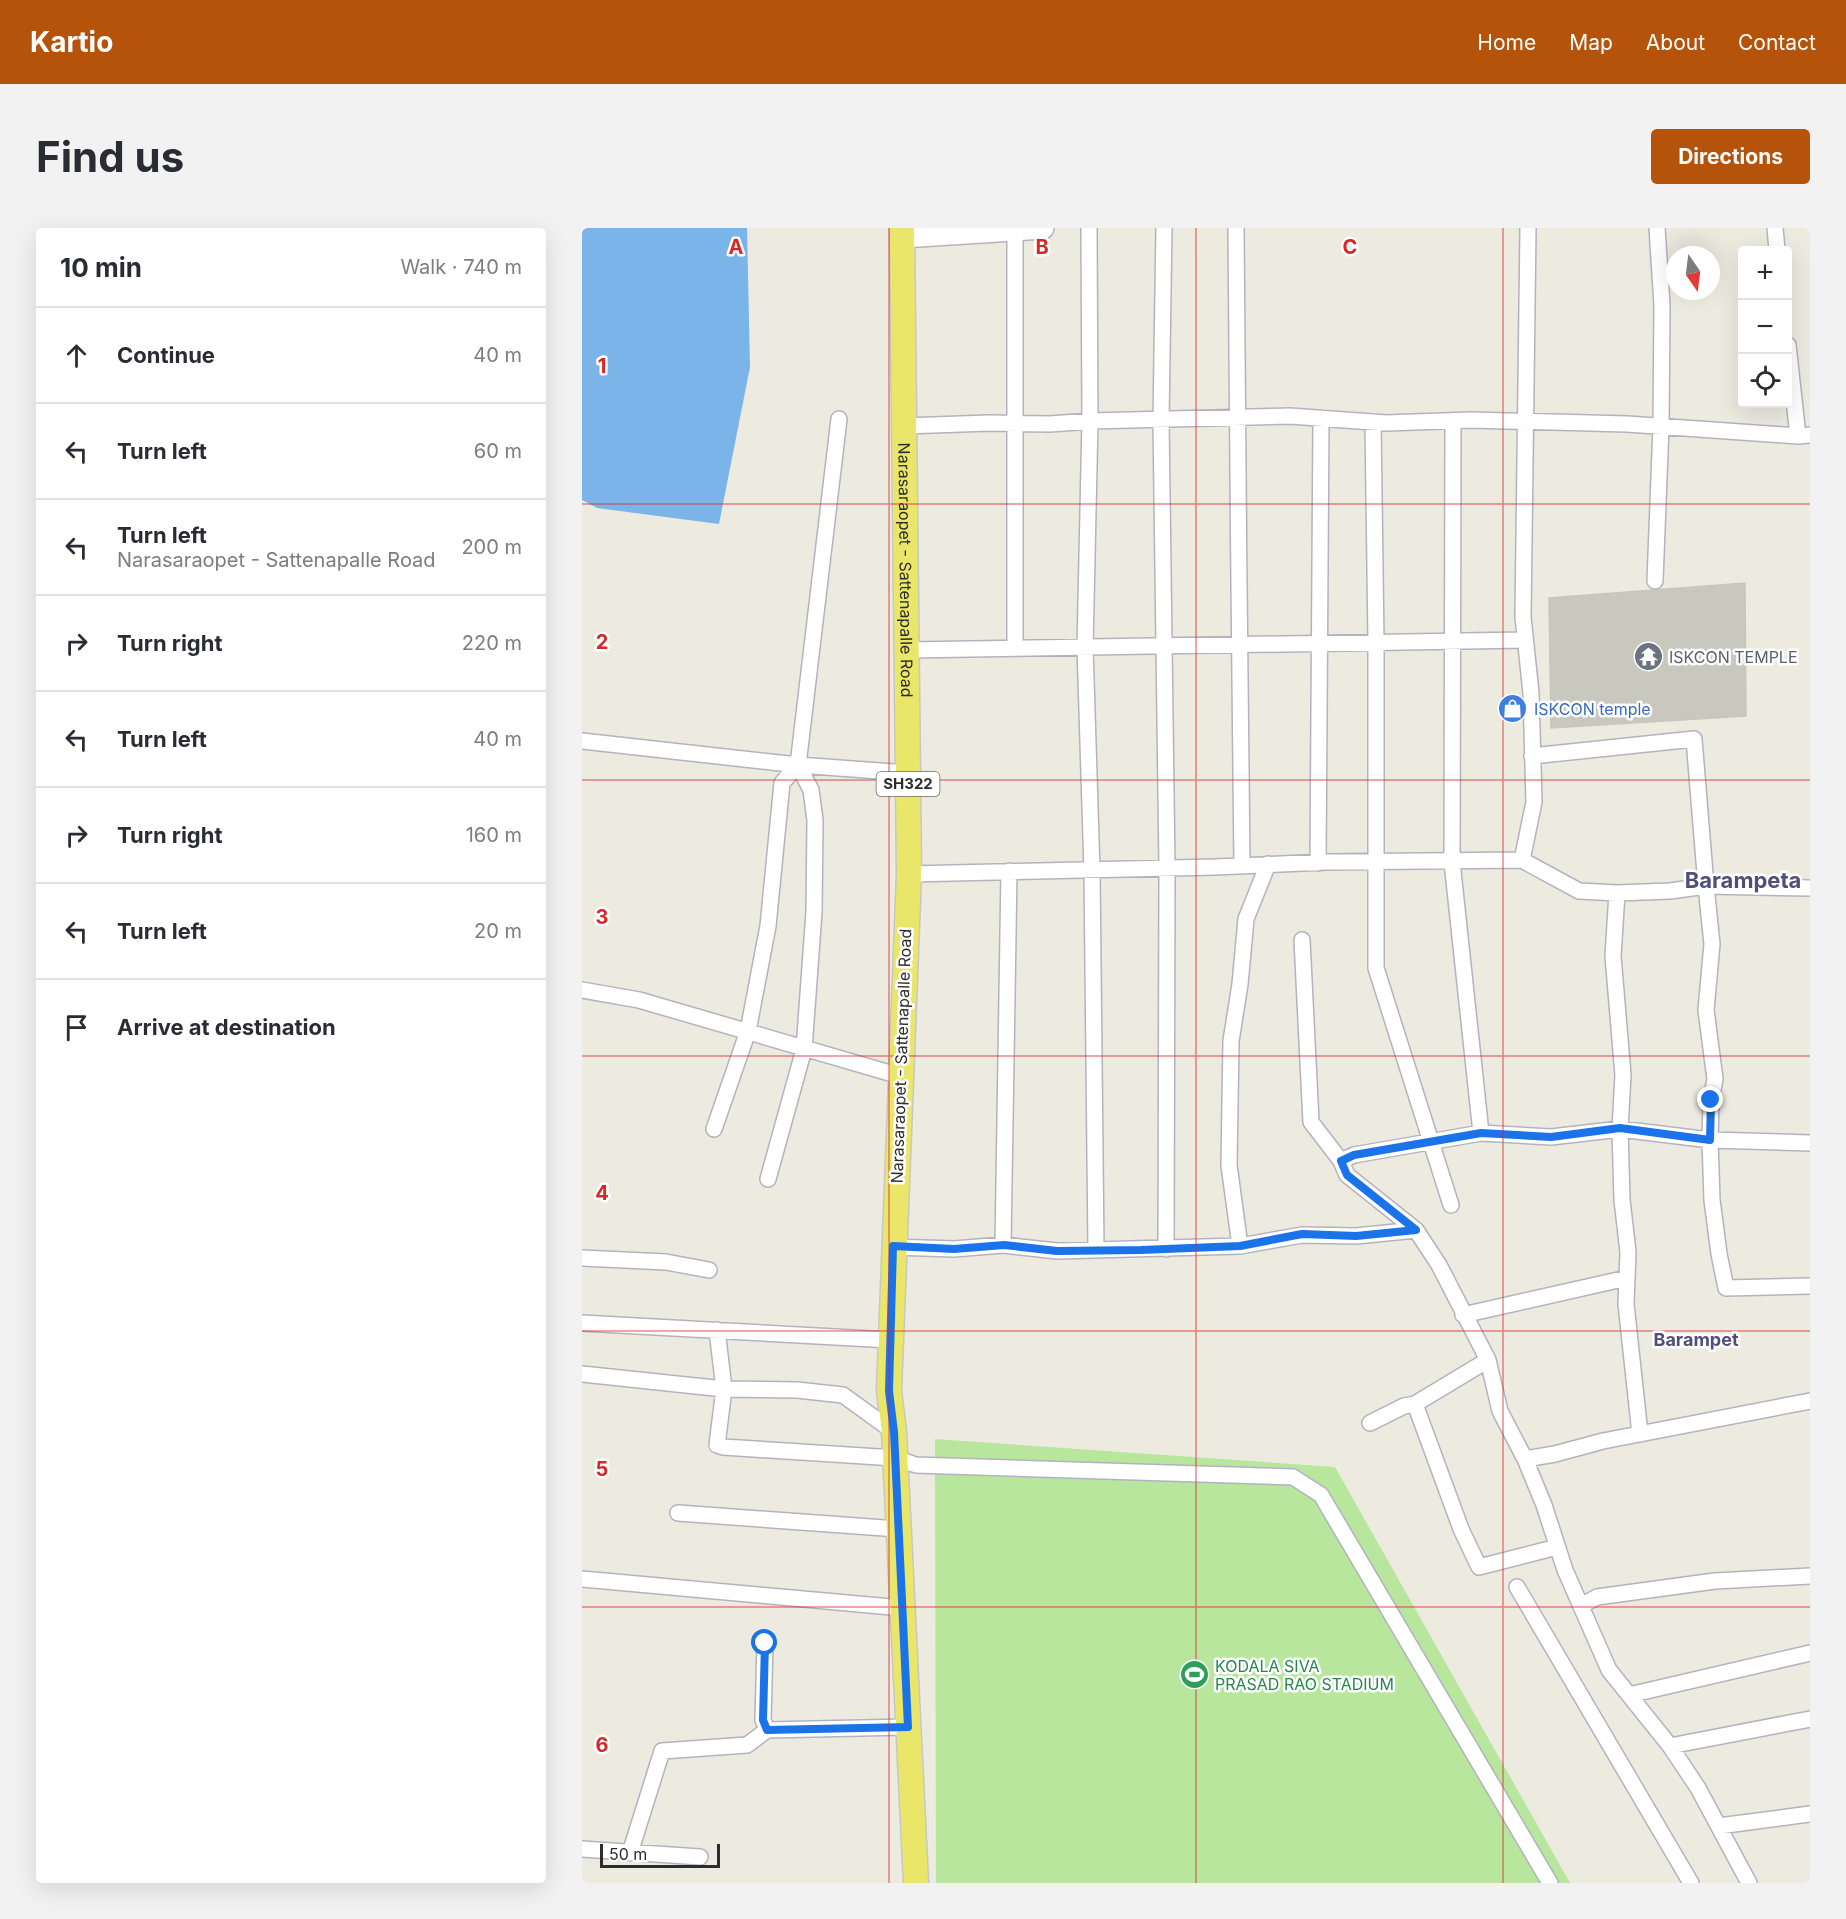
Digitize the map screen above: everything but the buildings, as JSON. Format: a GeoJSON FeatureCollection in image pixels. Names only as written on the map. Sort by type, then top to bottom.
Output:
{"type":"FeatureCollection","features":[{"type":"Feature","properties":{"kind":"main road","name":"Narasaraopet - Sattenapalle Road"},"geometry":{"type":"LineString","coordinates":[[902,232],[909,873],[889,1391],[894,1432],[916,1883]]}},
{"type":"Feature","properties":{"kind":"street"},"geometry":{"type":"LineString","coordinates":[[902,232],[1042,228]]}},
{"type":"Feature","properties":{"kind":"street"},"geometry":{"type":"LineString","coordinates":[[1089,228],[1090,421],[1085,647],[1092,870],[1096,1249]]}},
{"type":"Feature","properties":{"kind":"street"},"geometry":{"type":"LineString","coordinates":[[1164,228],[1161,420],[1167,868],[1166,1249]]}},
{"type":"Feature","properties":{"kind":"street"},"geometry":{"type":"LineString","coordinates":[[1236,228],[1242,866]]}},
{"type":"Feature","properties":{"kind":"street"},"geometry":{"type":"LineString","coordinates":[[1522,860],[1534,802],[1531,693],[1523,617],[1527,449],[1525,422],[1528,228]]}},
{"type":"Feature","properties":{"kind":"street"},"geometry":{"type":"LineString","coordinates":[[1655,581],[1661,426],[1662,305],[1657,228]]}},
{"type":"Feature","properties":{"kind":"street"},"geometry":{"type":"LineString","coordinates":[[1774,228],[1776,246]]}},
{"type":"Feature","properties":{"kind":"street"},"geometry":{"type":"LineString","coordinates":[[1014,648],[1015,229]]}},
{"type":"Feature","properties":{"kind":"street"},"geometry":{"type":"LineString","coordinates":[[904,426],[1290,416],[1373,422],[1453,421],[1661,426],[1804,436],[1790,354]]}},
{"type":"Feature","properties":{"kind":"street"},"geometry":{"type":"LineString","coordinates":[[1318,862],[1321,418]]}},
{"type":"Feature","properties":{"kind":"street"},"geometry":{"type":"LineString","coordinates":[[714,1129],[748,1031],[768,926],[782,783],[798,765],[839,419]]}},
{"type":"Feature","properties":{"kind":"street"},"geometry":{"type":"LineString","coordinates":[[1453,421],[1452,862],[1481,1133]]}},
{"type":"Feature","properties":{"kind":"street"},"geometry":{"type":"LineString","coordinates":[[1373,422],[1376,968],[1451,1205]]}},
{"type":"Feature","properties":{"kind":"street"},"geometry":{"type":"LineString","coordinates":[[907,650],[1525,640]]}},
{"type":"Feature","properties":{"kind":"street"},"geometry":{"type":"LineString","coordinates":[[1532,756],[1694,739],[1712,944],[1706,1010],[1715,1079],[1711,1100],[1710,1140],[1712,1200],[1719,1254],[1726,1287],[1810,1286]]}},
{"type":"Feature","properties":{"kind":"street"},"geometry":{"type":"LineString","coordinates":[[582,741],[798,765],[908,773]]}},
{"type":"Feature","properties":{"kind":"street"},"geometry":{"type":"LineString","coordinates":[[768,1179],[804,1049],[814,912],[815,820],[812,790],[798,765]]}},
{"type":"Feature","properties":{"kind":"street"},"geometry":{"type":"LineString","coordinates":[[909,873],[1242,866],[1318,862],[1522,860],[1579,891],[1617,893],[1671,891],[1706,886],[1810,888]]}},
{"type":"Feature","properties":{"kind":"street"},"geometry":{"type":"LineString","coordinates":[[1240,1246],[1229,1165],[1230,1041],[1240,984],[1246,919],[1268,864]]}},
{"type":"Feature","properties":{"kind":"street"},"geometry":{"type":"LineString","coordinates":[[1004,1245],[1009,871]]}},
{"type":"Feature","properties":{"kind":"street"},"geometry":{"type":"LineString","coordinates":[[1617,893],[1613,956],[1623,1075],[1620,1128],[1622,1200],[1628,1252],[1626,1304],[1640,1434]]}},
{"type":"Feature","properties":{"kind":"street"},"geometry":{"type":"LineString","coordinates":[[1302,940],[1311,1122],[1341,1161],[1347,1175],[1416,1230],[1439,1265],[1488,1360],[1500,1412],[1525,1459],[1544,1505],[1565,1570],[1609,1670],[1670,1746],[1698,1788],[1749,1883]]}},
{"type":"Feature","properties":{"kind":"street"},"geometry":{"type":"LineString","coordinates":[[582,990],[639,1000],[900,1076]]}},
{"type":"Feature","properties":{"kind":"street"},"geometry":{"type":"LineString","coordinates":[[1341,1161],[1354,1155],[1481,1133],[1551,1137],[1620,1128],[1710,1140],[1810,1143]]}},
{"type":"Feature","properties":{"kind":"street"},"geometry":{"type":"LineString","coordinates":[[893,1246],[954,1249],[1004,1245],[1057,1251],[1166,1249],[1240,1246],[1302,1234],[1356,1236],[1416,1230]]}},
{"type":"Feature","properties":{"kind":"street"},"geometry":{"type":"LineString","coordinates":[[582,1258],[666,1262],[709,1270]]}},
{"type":"Feature","properties":{"kind":"street"},"geometry":{"type":"LineString","coordinates":[[1463,1315],[1626,1278]]}},
{"type":"Feature","properties":{"kind":"street"},"geometry":{"type":"LineString","coordinates":[[582,1323],[890,1340]]}},
{"type":"Feature","properties":{"kind":"street"},"geometry":{"type":"LineString","coordinates":[[717,1330],[724,1389],[717,1445],[723,1447],[895,1458],[916,1465],[1293,1477],[1321,1495],[1550,1883]]}},
{"type":"Feature","properties":{"kind":"street"},"geometry":{"type":"LineString","coordinates":[[1370,1423],[1404,1406],[1414,1404],[1488,1360]]}},
{"type":"Feature","properties":{"kind":"street"},"geometry":{"type":"LineString","coordinates":[[582,1374],[724,1389],[797,1390],[843,1395],[894,1432]]}},
{"type":"Feature","properties":{"kind":"street"},"geometry":{"type":"LineString","coordinates":[[1525,1459],[1810,1401]]}},
{"type":"Feature","properties":{"kind":"street"},"geometry":{"type":"LineString","coordinates":[[1414,1404],[1461,1529],[1479,1567],[1557,1547]]}},
{"type":"Feature","properties":{"kind":"street"},"geometry":{"type":"LineString","coordinates":[[678,1514],[898,1529]]}},
{"type":"Feature","properties":{"kind":"street"},"geometry":{"type":"LineString","coordinates":[[1581,1606],[1597,1597],[1620,1593],[1715,1581],[1810,1576]]}},
{"type":"Feature","properties":{"kind":"street"},"geometry":{"type":"LineString","coordinates":[[582,1579],[902,1608]]}},
{"type":"Feature","properties":{"kind":"street"},"geometry":{"type":"LineString","coordinates":[[1517,1587],[1691,1883]]}},
{"type":"Feature","properties":{"kind":"street"},"geometry":{"type":"LineString","coordinates":[[765,1643],[763,1720],[767,1730]]}},
{"type":"Feature","properties":{"kind":"street"},"geometry":{"type":"LineString","coordinates":[[1629,1695],[1810,1653]]}},
{"type":"Feature","properties":{"kind":"street"},"geometry":{"type":"LineString","coordinates":[[1670,1746],[1810,1719]]}},
{"type":"Feature","properties":{"kind":"street"},"geometry":{"type":"LineString","coordinates":[[630,1853],[662,1751],[747,1745],[767,1730],[908,1727]]}},
{"type":"Feature","properties":{"kind":"street"},"geometry":{"type":"LineString","coordinates":[[1719,1826],[1810,1814]]}},
{"type":"Feature","properties":{"kind":"street"},"geometry":{"type":"LineString","coordinates":[[582,1849],[700,1857]]}},
{"type":"Feature","properties":{"kind":"green space","name":"KODALA SIVA PRASAD RAO STADIUM"},"geometry":{"type":"Polygon","coordinates":[[[935,1439],[1335,1467],[1570,1883],[936,1883],[935,1439]]]}},
{"type":"Feature","properties":{"kind":"water"},"geometry":{"type":"Polygon","coordinates":[[[582,228],[747,228],[750,367],[719,524],[597,508],[582,500],[582,228]]]}},
{"type":"Feature","properties":{"kind":"place","name":"ISKCON TEMPLE"},"geometry":{"type":"Point","coordinates":[1648,657]}},
{"type":"Feature","properties":{"kind":"place","name":"ISKCON temple"},"geometry":{"type":"Point","coordinates":[1513,709]}},
{"type":"Feature","properties":{"kind":"place","name":"KODALA SIVA PRASAD RAO STADIUM"},"geometry":{"type":"Point","coordinates":[1194,1675]}},
{"type":"Feature","properties":{"kind":"district","name":"Barampeta"},"geometry":{"type":"Point","coordinates":[1743,880]}},
{"type":"Feature","properties":{"kind":"district","name":"Barampet"},"geometry":{"type":"Point","coordinates":[1696,1340]}},
{"type":"Feature","properties":{"kind":"route"},"geometry":{"type":"LineString","coordinates":[[765,1643],[763,1720],[767,1730],[908,1727],[894,1432],[889,1391],[893,1246],[954,1249],[1004,1245],[1057,1251],[1141,1250],[1240,1246],[1302,1234],[1356,1236],[1416,1230],[1347,1175],[1341,1161],[1354,1155],[1481,1133],[1551,1137],[1620,1128],[1710,1140],[1711,1100]]}}]}
